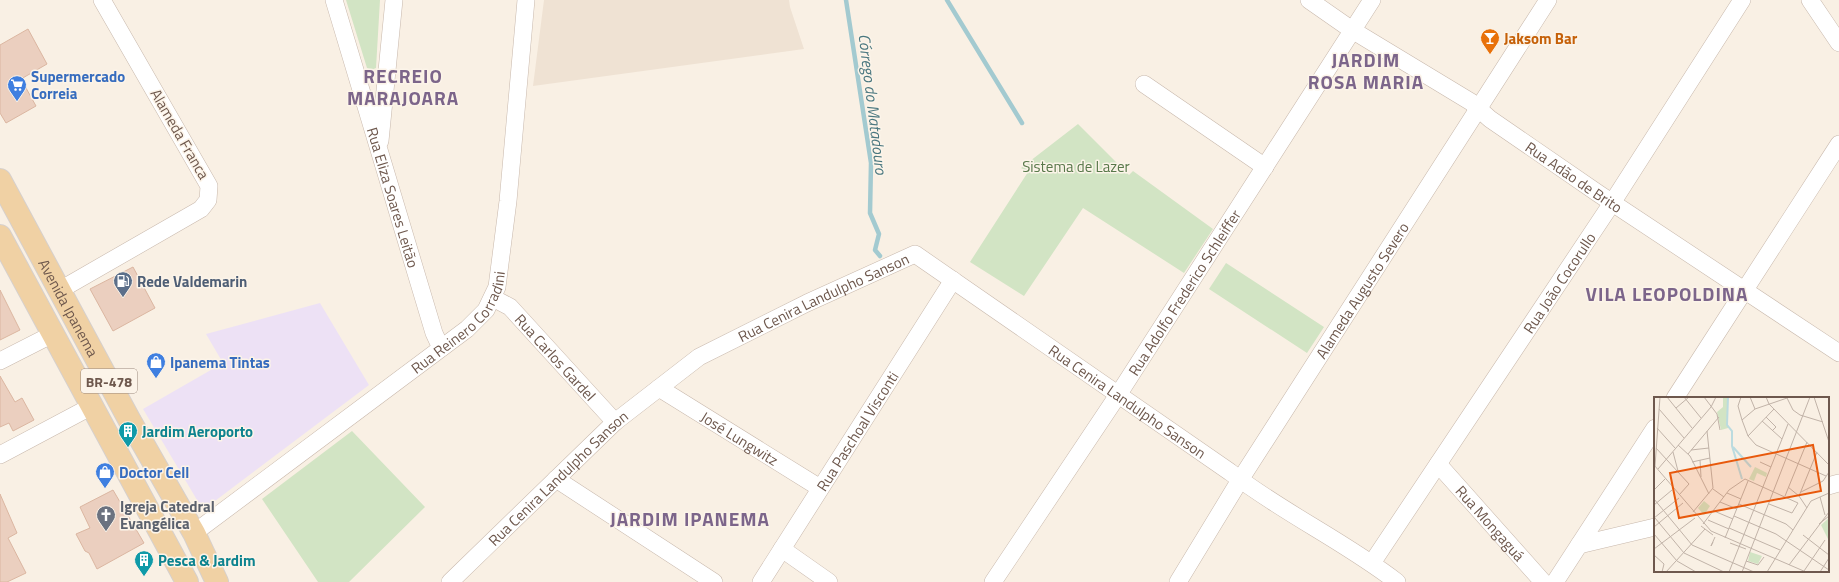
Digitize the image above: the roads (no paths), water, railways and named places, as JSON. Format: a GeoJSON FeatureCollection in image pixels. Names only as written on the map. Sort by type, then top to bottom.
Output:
{"type":"FeatureCollection","features":[{"type":"Feature","properties":{"kind":"main road","name":"Avenida Ipanema"},"geometry":{"type":"LineString","coordinates":[[0,180],[130,421],[194,533],[217,582]]}},
{"type":"Feature","properties":{"kind":"main road","name":"Avenida Ipanema"},"geometry":{"type":"LineString","coordinates":[[0,236],[187,582]]}},
{"type":"Feature","properties":{"kind":"street","name":"Alameda Franca"},"geometry":{"type":"LineString","coordinates":[[60,290],[201,209],[208,200],[209,186],[102,0]]}},
{"type":"Feature","properties":{"kind":"street","name":"Alameda Franca"},"geometry":{"type":"LineString","coordinates":[[114,0],[116,24]]}},
{"type":"Feature","properties":{"kind":"street","name":"Rua Eliza Soares Leitão"},"geometry":{"type":"LineString","coordinates":[[334,0],[434,333],[441,348]]}},
{"type":"Feature","properties":{"kind":"street"},"geometry":{"type":"LineString","coordinates":[[379,149],[394,0]]}},
{"type":"Feature","properties":{"kind":"street","name":"Rua Reinero Corradini"},"geometry":{"type":"LineString","coordinates":[[194,533],[467,329],[486,310],[497,287],[508,201],[526,0]]}},
{"type":"Feature","properties":{"kind":"street","name":"Rua Adão de Brito"},"geometry":{"type":"LineString","coordinates":[[1309,0],[1352,30],[1471,102],[1612,203],[1839,353]]}},
{"type":"Feature","properties":{"kind":"street","name":"Rua Adolfo Frederico Schleiffer"},"geometry":{"type":"LineString","coordinates":[[993,582],[1118,395],[1372,0]]}},
{"type":"Feature","properties":{"kind":"street","name":"Alameda Augusto Severo"},"geometry":{"type":"LineString","coordinates":[[1178,582],[1240,480],[1548,0]]}},
{"type":"Feature","properties":{"kind":"street","name":"Rua João Cocorullo"},"geometry":{"type":"LineString","coordinates":[[1372,563],[1612,203],[1742,0]]}},
{"type":"Feature","properties":{"kind":"street"},"geometry":{"type":"LineString","coordinates":[[1810,0],[1839,43]]}},
{"type":"Feature","properties":{"kind":"street"},"geometry":{"type":"LineString","coordinates":[[1144,84],[1265,168]]}},
{"type":"Feature","properties":{"kind":"street"},"geometry":{"type":"LineString","coordinates":[[1676,397],[1839,144]]}},
{"type":"Feature","properties":{"kind":"street","name":"Rua Cenira Landulpho Sanson"},"geometry":{"type":"LineString","coordinates":[[460,579],[556,479],[615,422],[699,357],[807,303],[915,254],[1253,490],[1372,563],[1397,582]]}},
{"type":"Feature","properties":{"kind":"street","name":"Rua Paschoal Visconti"},"geometry":{"type":"LineString","coordinates":[[761,582],[953,280]]}},
{"type":"Feature","properties":{"kind":"street","name":"Rua Carlos Gardel"},"geometry":{"type":"LineString","coordinates":[[493,298],[510,307],[615,422]]}},
{"type":"Feature","properties":{"kind":"street"},"geometry":{"type":"LineString","coordinates":[[0,361],[53,334]]}},
{"type":"Feature","properties":{"kind":"street","name":"José Lungwitz"},"geometry":{"type":"LineString","coordinates":[[659,388],[820,488]]}},
{"type":"Feature","properties":{"kind":"street"},"geometry":{"type":"LineString","coordinates":[[0,455],[92,406]]}},
{"type":"Feature","properties":{"kind":"street"},"geometry":{"type":"LineString","coordinates":[[1556,582],[1654,430]]}},
{"type":"Feature","properties":{"kind":"street","name":"Rua Mongaguá"},"geometry":{"type":"LineString","coordinates":[[1438,464],[1543,582]]}},
{"type":"Feature","properties":{"kind":"street"},"geometry":{"type":"LineString","coordinates":[[556,479],[714,582]]}},
{"type":"Feature","properties":{"kind":"street"},"geometry":{"type":"LineString","coordinates":[[1829,486],[1839,483]]}},
{"type":"Feature","properties":{"kind":"street"},"geometry":{"type":"LineString","coordinates":[[1579,546],[1654,527]]}},
{"type":"Feature","properties":{"kind":"street"},"geometry":{"type":"LineString","coordinates":[[782,549],[829,582]]}},
{"type":"Feature","properties":{"kind":"waterway","name":"Córrego do Matadouro"},"geometry":{"type":"LineString","coordinates":[[846,0],[871,163],[870,213],[879,234],[875,250],[880,256]]}},
{"type":"Feature","properties":{"kind":"waterway"},"geometry":{"type":"LineString","coordinates":[[947,0],[1022,123]]}},
{"type":"Feature","properties":{"kind":"place","name":"Jaksom Bar"},"geometry":{"type":"Point","coordinates":[1490,55]}},
{"type":"Feature","properties":{"kind":"place","name":"Supermercado Correia"},"geometry":{"type":"Point","coordinates":[17,102]}},
{"type":"Feature","properties":{"kind":"place","name":"Rede Valdemarin"},"geometry":{"type":"Point","coordinates":[123,298]}},
{"type":"Feature","properties":{"kind":"place","name":"Ipanema Tintas"},"geometry":{"type":"Point","coordinates":[156,379]}},
{"type":"Feature","properties":{"kind":"place","name":"Jardim Aeroporto"},"geometry":{"type":"Point","coordinates":[128,448]}},
{"type":"Feature","properties":{"kind":"place","name":"Doctor Cell"},"geometry":{"type":"Point","coordinates":[105,489]}},
{"type":"Feature","properties":{"kind":"place","name":"Igreja Catedral Evangélica"},"geometry":{"type":"Point","coordinates":[106,532]}},
{"type":"Feature","properties":{"kind":"place","name":"Pesca & Jardim"},"geometry":{"type":"Point","coordinates":[144,577]}},
{"type":"Feature","properties":{"kind":"district","name":"JARDIM ROSA MARIA"},"geometry":{"type":"Point","coordinates":[1366,70]}},
{"type":"Feature","properties":{"kind":"district","name":"RECREIO MARAJOARA"},"geometry":{"type":"Point","coordinates":[403,86]}},
{"type":"Feature","properties":{"kind":"district","name":"VILA LEOPOLDINA"},"geometry":{"type":"Point","coordinates":[1667,293]}},
{"type":"Feature","properties":{"kind":"district","name":"JARDIM IPANEMA"},"geometry":{"type":"Point","coordinates":[690,518]}},
{"type":"Feature","properties":{"kind":"park label","name":"Sistema de Lazer"},"geometry":{"type":"Point","coordinates":[1076,166]}}]}
